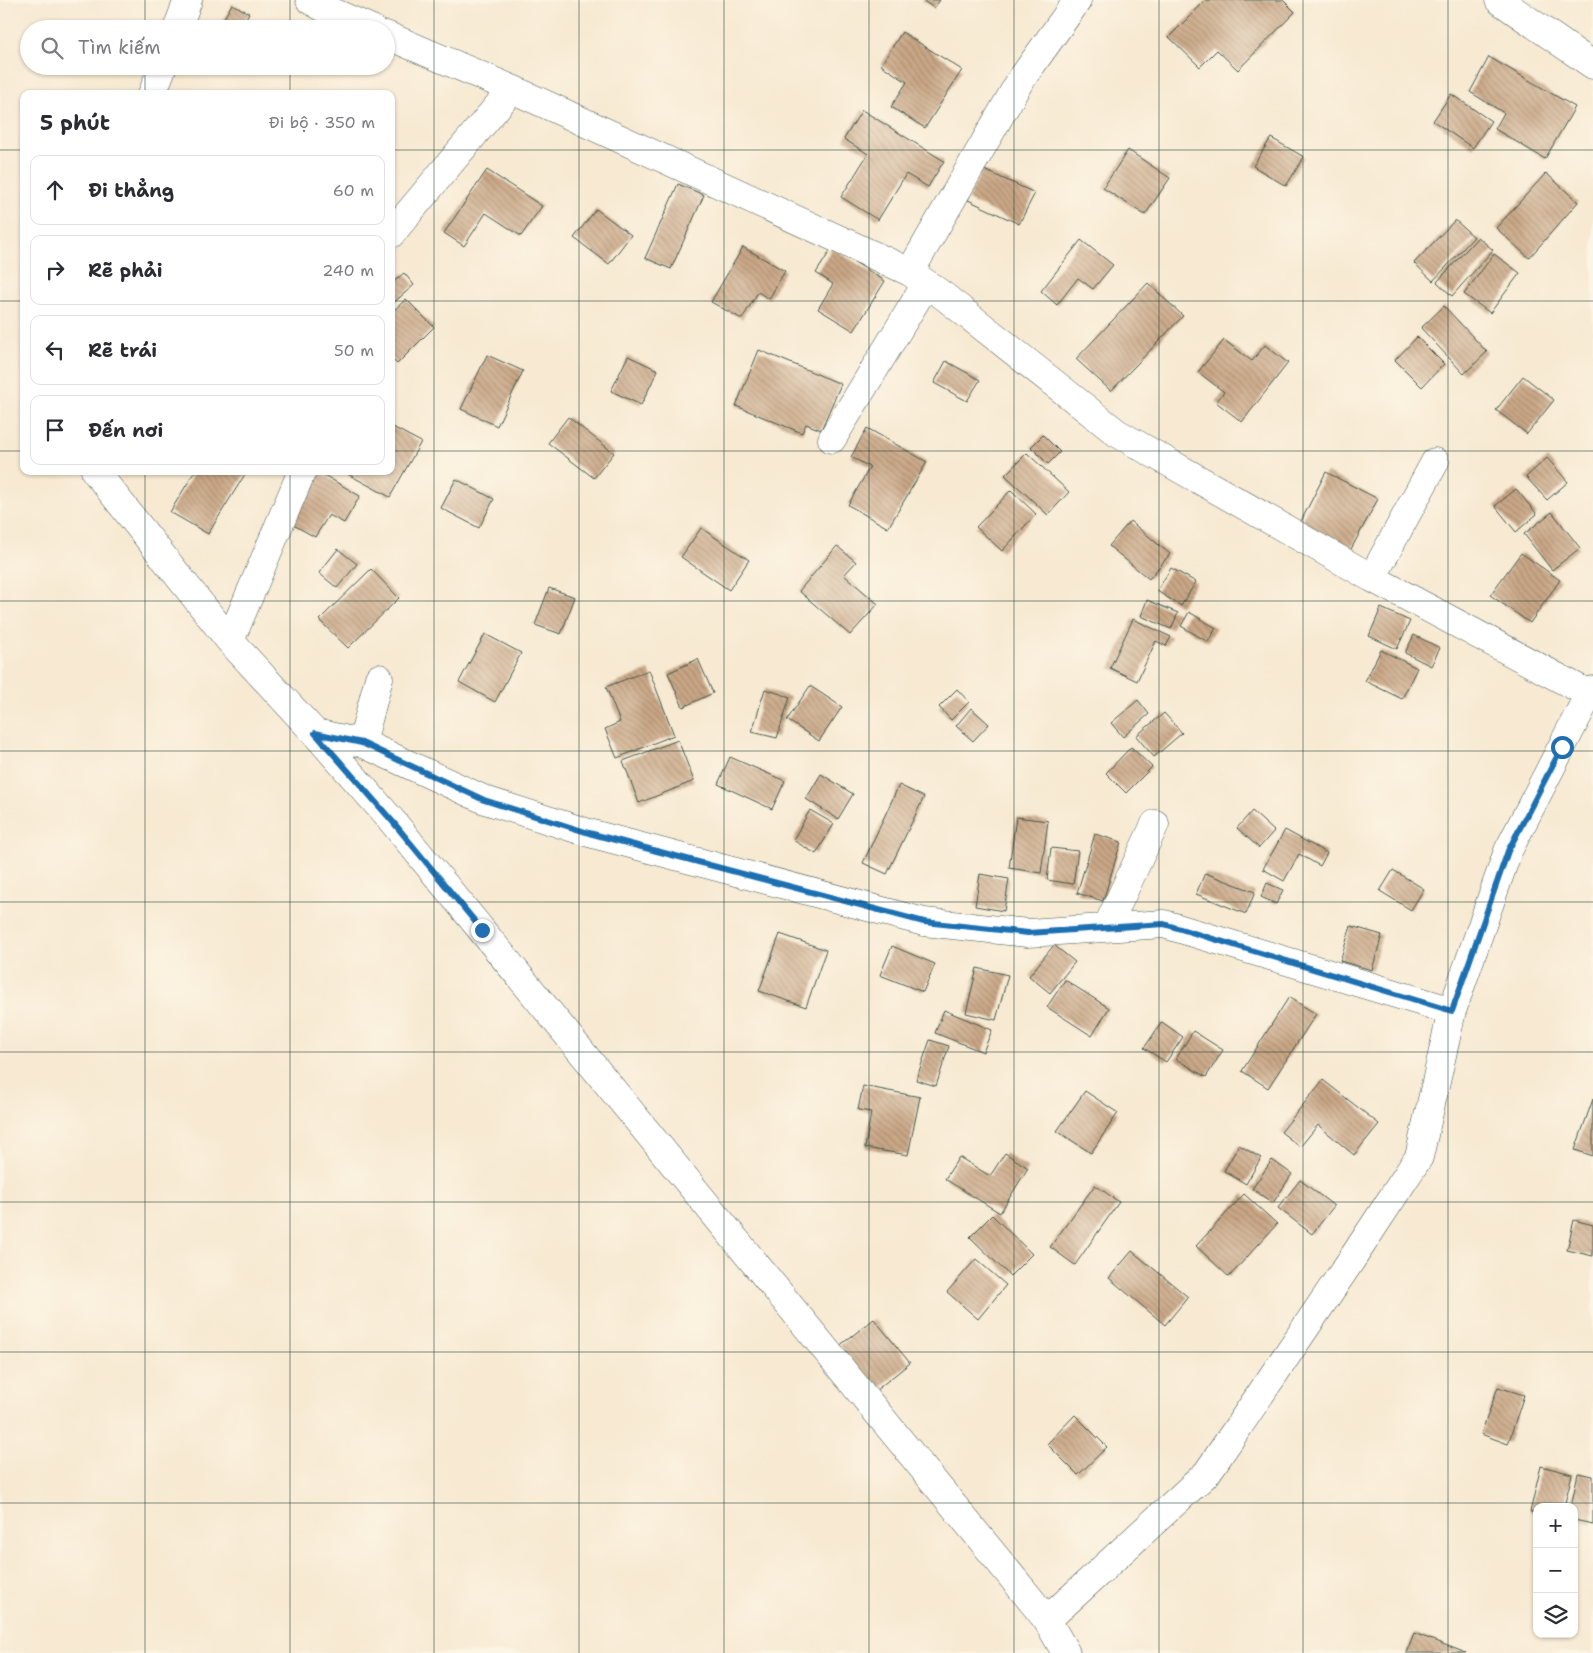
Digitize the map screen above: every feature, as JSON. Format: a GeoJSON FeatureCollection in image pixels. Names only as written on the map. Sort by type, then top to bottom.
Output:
{"type":"FeatureCollection","features":[{"type":"Feature","properties":{"kind":"street"},"geometry":{"type":"LineString","coordinates":[[180,20],[188,0]]}},
{"type":"Feature","properties":{"kind":"street"},"geometry":{"type":"LineString","coordinates":[[310,0],[351,20]]}},
{"type":"Feature","properties":{"kind":"street"},"geometry":{"type":"LineString","coordinates":[[1499,0],[1593,65]]}},
{"type":"Feature","properties":{"kind":"street"},"geometry":{"type":"LineString","coordinates":[[832,439],[1020,81],[1077,1]]}},
{"type":"Feature","properties":{"kind":"street"},"geometry":{"type":"LineString","coordinates":[[395,39],[512,89],[918,278],[1117,433],[1372,578],[1591,692],[1508,851],[1452,1011],[1419,1156],[1354,1256],[1207,1473],[1046,1620]]}},
{"type":"Feature","properties":{"kind":"street"},"geometry":{"type":"LineString","coordinates":[[154,90],[159,75]]}},
{"type":"Feature","properties":{"kind":"street"},"geometry":{"type":"LineString","coordinates":[[395,229],[512,89]]}},
{"type":"Feature","properties":{"kind":"street"},"geometry":{"type":"LineString","coordinates":[[1372,578],[1435,462]]}},
{"type":"Feature","properties":{"kind":"street"},"geometry":{"type":"LineString","coordinates":[[98,475],[230,641],[315,733],[393,822],[1026,1594],[1046,1620],[1066,1653]]}},
{"type":"Feature","properties":{"kind":"street"},"geometry":{"type":"LineString","coordinates":[[230,641],[300,475]]}},
{"type":"Feature","properties":{"kind":"street"},"geometry":{"type":"LineString","coordinates":[[362,743],[379,678]]}},
{"type":"Feature","properties":{"kind":"street"},"geometry":{"type":"LineString","coordinates":[[315,733],[362,743],[484,800],[589,833],[924,922],[1028,933],[1164,924],[1452,1011]]}},
{"type":"Feature","properties":{"kind":"street"},"geometry":{"type":"LineString","coordinates":[[1107,927],[1155,824]]}},
{"type":"Feature","properties":{"kind":"building"},"geometry":{"type":"Polygon","coordinates":[[[922,0],[940,0],[934,8],[922,0]]]}},
{"type":"Feature","properties":{"kind":"building"},"geometry":{"type":"Polygon","coordinates":[[[1206,0],[1283,0],[1295,12],[1238,70],[1217,50],[1200,67],[1169,37],[1206,0]]]}},
{"type":"Feature","properties":{"kind":"building"},"geometry":{"type":"Polygon","coordinates":[[[232,4],[249,13],[245,20],[223,20],[232,4]]]}},
{"type":"Feature","properties":{"kind":"building"},"geometry":{"type":"Polygon","coordinates":[[[902,32],[962,70],[925,128],[891,107],[907,82],[881,65],[902,32]]]}},
{"type":"Feature","properties":{"kind":"building"},"geometry":{"type":"Polygon","coordinates":[[[1489,57],[1575,107],[1545,159],[1495,129],[1504,113],[1470,92],[1489,57]]]}},
{"type":"Feature","properties":{"kind":"building"},"geometry":{"type":"Polygon","coordinates":[[[1451,94],[1491,121],[1473,148],[1433,121],[1451,94]]]}},
{"type":"Feature","properties":{"kind":"building"},"geometry":{"type":"Polygon","coordinates":[[[862,110],[944,161],[928,187],[906,174],[878,220],[841,197],[868,154],[844,139],[862,110]]]}},
{"type":"Feature","properties":{"kind":"building"},"geometry":{"type":"Polygon","coordinates":[[[1271,138],[1304,157],[1286,186],[1253,166],[1271,138]]]}},
{"type":"Feature","properties":{"kind":"building"},"geometry":{"type":"Polygon","coordinates":[[[1128,150],[1170,178],[1145,215],[1103,188],[1128,150]]]}},
{"type":"Feature","properties":{"kind":"building"},"geometry":{"type":"Polygon","coordinates":[[[982,169],[1035,193],[1019,224],[968,200],[982,169]]]}},
{"type":"Feature","properties":{"kind":"building"},"geometry":{"type":"Polygon","coordinates":[[[487,170],[542,206],[521,236],[486,213],[464,246],[444,233],[487,170]]]}},
{"type":"Feature","properties":{"kind":"building"},"geometry":{"type":"Polygon","coordinates":[[[1546,173],[1578,202],[1529,258],[1496,228],[1546,173]]]}},
{"type":"Feature","properties":{"kind":"building"},"geometry":{"type":"Polygon","coordinates":[[[678,184],[704,195],[671,269],[645,258],[678,184]]]}},
{"type":"Feature","properties":{"kind":"building"},"geometry":{"type":"Polygon","coordinates":[[[596,209],[631,235],[609,264],[574,238],[596,209]]]}},
{"type":"Feature","properties":{"kind":"building"},"geometry":{"type":"Polygon","coordinates":[[[1455,220],[1474,237],[1433,281],[1414,263],[1455,220]]]}},
{"type":"Feature","properties":{"kind":"building"},"geometry":{"type":"Polygon","coordinates":[[[1478,237],[1493,250],[1452,296],[1437,282],[1478,237]]]}},
{"type":"Feature","properties":{"kind":"building"},"geometry":{"type":"Polygon","coordinates":[[[1081,240],[1113,265],[1093,289],[1078,278],[1057,305],[1041,291],[1081,240]]]}},
{"type":"Feature","properties":{"kind":"building"},"geometry":{"type":"Polygon","coordinates":[[[743,247],[785,271],[769,299],[758,292],[742,319],[711,302],[743,247]]]}},
{"type":"Feature","properties":{"kind":"building"},"geometry":{"type":"Polygon","coordinates":[[[832,248],[885,281],[854,331],[818,309],[833,284],[816,273],[832,248]]]}},
{"type":"Feature","properties":{"kind":"building"},"geometry":{"type":"Polygon","coordinates":[[[1494,254],[1520,273],[1490,313],[1464,294],[1494,254]]]}},
{"type":"Feature","properties":{"kind":"building"},"geometry":{"type":"Polygon","coordinates":[[[404,273],[414,285],[395,302],[395,281],[404,273]]]}},
{"type":"Feature","properties":{"kind":"building"},"geometry":{"type":"Polygon","coordinates":[[[1148,283],[1183,316],[1111,391],[1076,359],[1148,283]]]}},
{"type":"Feature","properties":{"kind":"building"},"geometry":{"type":"Polygon","coordinates":[[[406,299],[434,327],[397,364],[395,362],[395,309],[406,299]]]}},
{"type":"Feature","properties":{"kind":"building"},"geometry":{"type":"Polygon","coordinates":[[[1444,306],[1487,352],[1464,374],[1421,328],[1444,306]]]}},
{"type":"Feature","properties":{"kind":"building"},"geometry":{"type":"Polygon","coordinates":[[[1417,337],[1444,364],[1422,387],[1395,360],[1417,337]]]}},
{"type":"Feature","properties":{"kind":"building"},"geometry":{"type":"Polygon","coordinates":[[[1224,340],[1252,361],[1265,345],[1288,363],[1242,422],[1216,402],[1224,392],[1198,372],[1224,340]]]}},
{"type":"Feature","properties":{"kind":"building"},"geometry":{"type":"Polygon","coordinates":[[[759,350],[841,384],[821,430],[806,424],[802,433],[736,406],[759,350]]]}},
{"type":"Feature","properties":{"kind":"building"},"geometry":{"type":"Polygon","coordinates":[[[487,355],[523,371],[497,426],[461,409],[487,355]]]}},
{"type":"Feature","properties":{"kind":"building"},"geometry":{"type":"Polygon","coordinates":[[[628,356],[658,370],[641,405],[611,391],[628,356]]]}},
{"type":"Feature","properties":{"kind":"building"},"geometry":{"type":"Polygon","coordinates":[[[946,361],[980,380],[967,401],[934,383],[946,361]]]}},
{"type":"Feature","properties":{"kind":"building"},"geometry":{"type":"Polygon","coordinates":[[[1523,376],[1554,400],[1527,434],[1496,410],[1523,376]]]}},
{"type":"Feature","properties":{"kind":"building"},"geometry":{"type":"Polygon","coordinates":[[[568,417],[614,453],[594,478],[548,443],[568,417]]]}},
{"type":"Feature","properties":{"kind":"building"},"geometry":{"type":"Polygon","coordinates":[[[395,428],[421,442],[390,497],[349,475],[395,475],[395,428]]]}},
{"type":"Feature","properties":{"kind":"building"},"geometry":{"type":"Polygon","coordinates":[[[867,428],[927,462],[888,528],[848,505],[870,467],[851,457],[867,428]]]}},
{"type":"Feature","properties":{"kind":"building"},"geometry":{"type":"Polygon","coordinates":[[[1043,435],[1060,452],[1048,464],[1031,447],[1043,435]]]}},
{"type":"Feature","properties":{"kind":"building"},"geometry":{"type":"Polygon","coordinates":[[[1027,453],[1069,492],[1048,515],[1005,475],[1027,453]]]}},
{"type":"Feature","properties":{"kind":"building"},"geometry":{"type":"Polygon","coordinates":[[[1547,458],[1568,482],[1547,500],[1526,477],[1547,458]]]}},
{"type":"Feature","properties":{"kind":"building"},"geometry":{"type":"Polygon","coordinates":[[[1326,472],[1378,499],[1350,551],[1299,525],[1326,472]]]}},
{"type":"Feature","properties":{"kind":"building"},"geometry":{"type":"Polygon","coordinates":[[[193,475],[245,475],[208,534],[170,512],[193,475]]]}},
{"type":"Feature","properties":{"kind":"building"},"geometry":{"type":"Polygon","coordinates":[[[315,475],[324,475],[360,496],[344,523],[329,515],[315,537],[288,522],[315,475]]]}},
{"type":"Feature","properties":{"kind":"building"},"geometry":{"type":"Polygon","coordinates":[[[456,479],[494,499],[479,528],[441,508],[456,479]]]}},
{"type":"Feature","properties":{"kind":"building"},"geometry":{"type":"Polygon","coordinates":[[[1516,489],[1537,514],[1516,532],[1495,506],[1516,489]]]}},
{"type":"Feature","properties":{"kind":"building"},"geometry":{"type":"Polygon","coordinates":[[[1011,490],[1036,514],[1002,551],[976,527],[1011,490]]]}},
{"type":"Feature","properties":{"kind":"building"},"geometry":{"type":"Polygon","coordinates":[[[1552,512],[1580,548],[1552,570],[1524,534],[1552,512]]]}},
{"type":"Feature","properties":{"kind":"building"},"geometry":{"type":"Polygon","coordinates":[[[1130,521],[1170,554],[1149,579],[1109,546],[1130,521]]]}},
{"type":"Feature","properties":{"kind":"building"},"geometry":{"type":"Polygon","coordinates":[[[701,528],[749,560],[729,590],[681,557],[701,528]]]}},
{"type":"Feature","properties":{"kind":"building"},"geometry":{"type":"Polygon","coordinates":[[[837,546],[856,562],[844,575],[878,604],[850,635],[799,591],[837,546]]]}},
{"type":"Feature","properties":{"kind":"building"},"geometry":{"type":"Polygon","coordinates":[[[338,549],[357,564],[337,588],[319,573],[338,549]]]}},
{"type":"Feature","properties":{"kind":"building"},"geometry":{"type":"Polygon","coordinates":[[[1521,553],[1560,580],[1530,623],[1490,595],[1521,553]]]}},
{"type":"Feature","properties":{"kind":"building"},"geometry":{"type":"Polygon","coordinates":[[[1171,568],[1196,582],[1181,606],[1157,591],[1171,568]]]}},
{"type":"Feature","properties":{"kind":"building"},"geometry":{"type":"Polygon","coordinates":[[[371,569],[399,598],[348,648],[319,620],[371,569]]]}},
{"type":"Feature","properties":{"kind":"building"},"geometry":{"type":"Polygon","coordinates":[[[549,588],[575,597],[561,634],[535,625],[549,588]]]}},
{"type":"Feature","properties":{"kind":"building"},"geometry":{"type":"Polygon","coordinates":[[[1147,600],[1178,613],[1171,629],[1141,616],[1147,600]]]}},
{"type":"Feature","properties":{"kind":"building"},"geometry":{"type":"Polygon","coordinates":[[[1381,608],[1410,621],[1397,649],[1369,636],[1381,608]]]}},
{"type":"Feature","properties":{"kind":"building"},"geometry":{"type":"Polygon","coordinates":[[[1189,612],[1216,628],[1208,642],[1181,626],[1189,612]]]}},
{"type":"Feature","properties":{"kind":"building"},"geometry":{"type":"Polygon","coordinates":[[[1133,619],[1171,637],[1166,646],[1156,641],[1137,681],[1110,668],[1133,619]]]}},
{"type":"Feature","properties":{"kind":"building"},"geometry":{"type":"Polygon","coordinates":[[[485,634],[521,653],[495,702],[459,682],[485,634]]]}},
{"type":"Feature","properties":{"kind":"building"},"geometry":{"type":"Polygon","coordinates":[[[1414,635],[1440,648],[1431,666],[1405,653],[1414,635]]]}},
{"type":"Feature","properties":{"kind":"building"},"geometry":{"type":"Polygon","coordinates":[[[1381,650],[1417,668],[1402,699],[1365,681],[1381,650]]]}},
{"type":"Feature","properties":{"kind":"building"},"geometry":{"type":"Polygon","coordinates":[[[698,659],[713,693],[683,707],[668,673],[698,659]]]}},
{"type":"Feature","properties":{"kind":"building"},"geometry":{"type":"Polygon","coordinates":[[[649,670],[674,735],[617,758],[605,729],[620,722],[606,687],[649,670]]]}},
{"type":"Feature","properties":{"kind":"building"},"geometry":{"type":"Polygon","coordinates":[[[810,686],[842,707],[819,741],[787,720],[810,686]]]}},
{"type":"Feature","properties":{"kind":"building"},"geometry":{"type":"Polygon","coordinates":[[[765,689],[790,697],[777,738],[752,732],[765,689]]]}},
{"type":"Feature","properties":{"kind":"building"},"geometry":{"type":"Polygon","coordinates":[[[957,689],[969,702],[951,720],[939,707],[957,689]]]}},
{"type":"Feature","properties":{"kind":"building"},"geometry":{"type":"Polygon","coordinates":[[[1138,700],[1149,714],[1123,737],[1111,723],[1138,700]]]}},
{"type":"Feature","properties":{"kind":"building"},"geometry":{"type":"Polygon","coordinates":[[[971,708],[989,724],[973,741],[956,726],[971,708]]]}},
{"type":"Feature","properties":{"kind":"building"},"geometry":{"type":"Polygon","coordinates":[[[1164,713],[1182,733],[1154,757],[1136,736],[1164,713]]]}},
{"type":"Feature","properties":{"kind":"building"},"geometry":{"type":"Polygon","coordinates":[[[678,740],[694,781],[639,803],[623,761],[678,740]]]}},
{"type":"Feature","properties":{"kind":"building"},"geometry":{"type":"Polygon","coordinates":[[[1131,747],[1152,767],[1126,793],[1106,773],[1131,747]]]}},
{"type":"Feature","properties":{"kind":"building"},"geometry":{"type":"Polygon","coordinates":[[[730,757],[785,781],[772,809],[718,784],[730,757]]]}},
{"type":"Feature","properties":{"kind":"building"},"geometry":{"type":"Polygon","coordinates":[[[821,774],[853,794],[838,819],[806,799],[821,774]]]}},
{"type":"Feature","properties":{"kind":"building"},"geometry":{"type":"Polygon","coordinates":[[[899,785],[924,797],[887,874],[863,863],[899,785]]]}},
{"type":"Feature","properties":{"kind":"building"},"geometry":{"type":"Polygon","coordinates":[[[810,810],[834,824],[816,854],[793,840],[810,810]]]}},
{"type":"Feature","properties":{"kind":"building"},"geometry":{"type":"Polygon","coordinates":[[[1252,811],[1274,831],[1259,848],[1237,828],[1252,811]]]}},
{"type":"Feature","properties":{"kind":"building"},"geometry":{"type":"Polygon","coordinates":[[[1016,817],[1048,821],[1041,873],[1009,868],[1016,817]]]}},
{"type":"Feature","properties":{"kind":"building"},"geometry":{"type":"Polygon","coordinates":[[[1285,830],[1327,853],[1320,866],[1299,854],[1284,881],[1263,869],[1285,830]]]}},
{"type":"Feature","properties":{"kind":"building"},"geometry":{"type":"Polygon","coordinates":[[[1095,834],[1121,842],[1103,901],[1077,893],[1095,834]]]}},
{"type":"Feature","properties":{"kind":"building"},"geometry":{"type":"Polygon","coordinates":[[[1051,848],[1078,851],[1073,884],[1047,880],[1051,848]]]}},
{"type":"Feature","properties":{"kind":"building"},"geometry":{"type":"Polygon","coordinates":[[[1393,870],[1424,889],[1411,910],[1380,891],[1393,870]]]}},
{"type":"Feature","properties":{"kind":"building"},"geometry":{"type":"Polygon","coordinates":[[[1205,873],[1255,892],[1246,914],[1196,894],[1205,873]]]}},
{"type":"Feature","properties":{"kind":"building"},"geometry":{"type":"Polygon","coordinates":[[[980,874],[1009,879],[1004,911],[975,906],[980,874]]]}},
{"type":"Feature","properties":{"kind":"building"},"geometry":{"type":"Polygon","coordinates":[[[1267,883],[1283,890],[1276,904],[1261,897],[1267,883]]]}},
{"type":"Feature","properties":{"kind":"building"},"geometry":{"type":"Polygon","coordinates":[[[1351,926],[1382,935],[1372,970],[1340,961],[1351,926]]]}},
{"type":"Feature","properties":{"kind":"building"},"geometry":{"type":"Polygon","coordinates":[[[780,934],[826,950],[806,1007],[759,991],[780,934]]]}},
{"type":"Feature","properties":{"kind":"building"},"geometry":{"type":"Polygon","coordinates":[[[1054,945],[1075,962],[1050,993],[1029,976],[1054,945]]]}},
{"type":"Feature","properties":{"kind":"building"},"geometry":{"type":"Polygon","coordinates":[[[892,946],[935,964],[923,992],[880,975],[892,946]]]}},
{"type":"Feature","properties":{"kind":"building"},"geometry":{"type":"Polygon","coordinates":[[[977,968],[1008,975],[996,1020],[966,1013],[977,968]]]}},
{"type":"Feature","properties":{"kind":"building"},"geometry":{"type":"Polygon","coordinates":[[[1065,980],[1109,1008],[1092,1036],[1047,1007],[1065,980]]]}},
{"type":"Feature","properties":{"kind":"building"},"geometry":{"type":"Polygon","coordinates":[[[1289,997],[1316,1014],[1268,1088],[1242,1071],[1289,997]]]}},
{"type":"Feature","properties":{"kind":"building"},"geometry":{"type":"Polygon","coordinates":[[[944,1010],[992,1030],[983,1052],[935,1033],[944,1010]]]}},
{"type":"Feature","properties":{"kind":"building"},"geometry":{"type":"Polygon","coordinates":[[[1162,1022],[1183,1037],[1166,1062],[1144,1048],[1162,1022]]]}},
{"type":"Feature","properties":{"kind":"building"},"geometry":{"type":"Polygon","coordinates":[[[1193,1031],[1223,1050],[1206,1077],[1176,1059],[1193,1031]]]}},
{"type":"Feature","properties":{"kind":"building"},"geometry":{"type":"Polygon","coordinates":[[[930,1040],[949,1046],[936,1086],[916,1080],[930,1040]]]}},
{"type":"Feature","properties":{"kind":"building"},"geometry":{"type":"Polygon","coordinates":[[[1323,1080],[1379,1124],[1354,1155],[1318,1125],[1300,1147],[1281,1132],[1323,1080]]]}},
{"type":"Feature","properties":{"kind":"building"},"geometry":{"type":"Polygon","coordinates":[[[863,1086],[920,1097],[908,1155],[865,1148],[871,1112],[858,1110],[863,1086]]]}},
{"type":"Feature","properties":{"kind":"building"},"geometry":{"type":"Polygon","coordinates":[[[1085,1091],[1118,1113],[1091,1153],[1057,1131],[1085,1091]]]}},
{"type":"Feature","properties":{"kind":"building"},"geometry":{"type":"Polygon","coordinates":[[[1593,1099],[1593,1156],[1575,1150],[1593,1099]]]}},
{"type":"Feature","properties":{"kind":"building"},"geometry":{"type":"Polygon","coordinates":[[[1239,1145],[1261,1158],[1246,1184],[1224,1171],[1239,1145]]]}},
{"type":"Feature","properties":{"kind":"building"},"geometry":{"type":"Polygon","coordinates":[[[1005,1153],[1028,1168],[1000,1213],[945,1179],[959,1157],[990,1176],[1005,1153]]]}},
{"type":"Feature","properties":{"kind":"building"},"geometry":{"type":"Polygon","coordinates":[[[1272,1160],[1292,1174],[1273,1203],[1252,1189],[1272,1160]]]}},
{"type":"Feature","properties":{"kind":"building"},"geometry":{"type":"Polygon","coordinates":[[[1300,1180],[1334,1206],[1312,1234],[1278,1208],[1300,1180]]]}},
{"type":"Feature","properties":{"kind":"building"},"geometry":{"type":"Polygon","coordinates":[[[1095,1185],[1119,1202],[1075,1265],[1050,1247],[1095,1185]]]}},
{"type":"Feature","properties":{"kind":"building"},"geometry":{"type":"Polygon","coordinates":[[[1244,1194],[1277,1224],[1229,1277],[1196,1246],[1244,1194]]]}},
{"type":"Feature","properties":{"kind":"building"},"geometry":{"type":"Polygon","coordinates":[[[992,1215],[1032,1254],[1010,1276],[970,1237],[992,1215]]]}},
{"type":"Feature","properties":{"kind":"building"},"geometry":{"type":"Polygon","coordinates":[[[1574,1220],[1593,1225],[1593,1256],[1567,1250],[1574,1220]]]}},
{"type":"Feature","properties":{"kind":"building"},"geometry":{"type":"Polygon","coordinates":[[[1132,1251],[1188,1297],[1165,1325],[1109,1278],[1132,1251]]]}},
{"type":"Feature","properties":{"kind":"building"},"geometry":{"type":"Polygon","coordinates":[[[976,1259],[1006,1285],[978,1319],[947,1292],[976,1259]]]}},
{"type":"Feature","properties":{"kind":"building"},"geometry":{"type":"Polygon","coordinates":[[[874,1319],[910,1363],[875,1391],[839,1346],[874,1319]]]}},
{"type":"Feature","properties":{"kind":"building"},"geometry":{"type":"Polygon","coordinates":[[[1498,1387],[1524,1395],[1508,1444],[1481,1434],[1498,1387]]]}},
{"type":"Feature","properties":{"kind":"building"},"geometry":{"type":"Polygon","coordinates":[[[1075,1415],[1107,1447],[1078,1475],[1047,1444],[1075,1415]]]}},
{"type":"Feature","properties":{"kind":"building"},"geometry":{"type":"Polygon","coordinates":[[[1541,1466],[1572,1474],[1565,1503],[1533,1503],[1533,1512],[1530,1512],[1541,1466]]]}},
{"type":"Feature","properties":{"kind":"building"},"geometry":{"type":"Polygon","coordinates":[[[1578,1473],[1593,1476],[1593,1524],[1578,1521],[1578,1503],[1572,1503],[1578,1473]]]}},
{"type":"Feature","properties":{"kind":"building"},"geometry":{"type":"Polygon","coordinates":[[[1414,1633],[1466,1653],[1406,1653],[1414,1633]]]}},
{"type":"Feature","properties":{"kind":"route"},"geometry":{"type":"LineString","coordinates":[[482,930],[393,822],[315,733],[362,743],[484,800],[589,833],[924,922],[1028,933],[1164,924],[1452,1011],[1508,851],[1562,747]]}}]}
